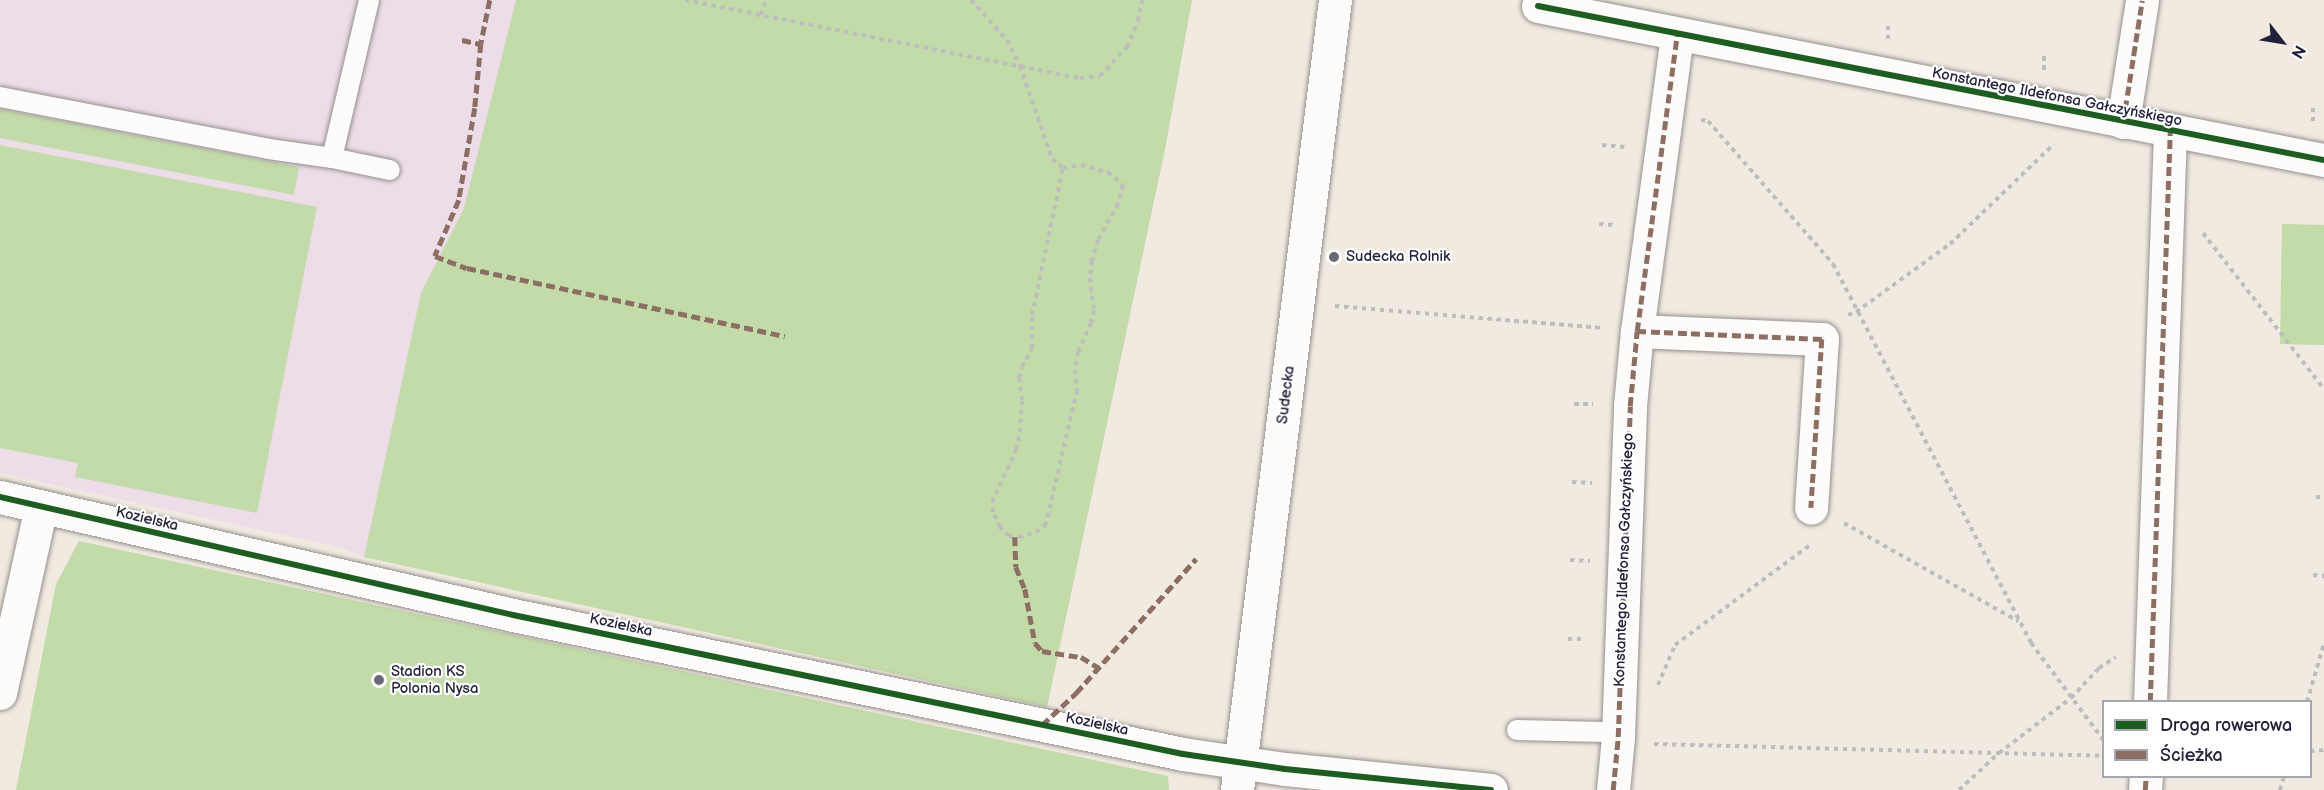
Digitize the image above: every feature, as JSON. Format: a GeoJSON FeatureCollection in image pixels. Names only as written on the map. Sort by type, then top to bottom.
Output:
{"type":"FeatureCollection","features":[{"type":"Feature","properties":{"kind":"street","name":"Sudecka"},"geometry":{"type":"LineString","coordinates":[[1239,776],[1335,0]]}},
{"type":"Feature","properties":{"kind":"street"},"geometry":{"type":"LineString","coordinates":[[2123,122],[2142,0]]}},
{"type":"Feature","properties":{"kind":"street","name":"Konstantego Ildefonsa Gałczyńskiego"},"geometry":{"type":"LineString","coordinates":[[1538,6],[2324,160]]}},
{"type":"Feature","properties":{"kind":"street","name":"Konstantego Ildefonsa Gałczyńskiego"},"geometry":{"type":"LineString","coordinates":[[1613,790],[1618,737],[1626,484],[1637,331],[1664,117],[1677,34]]}},
{"type":"Feature","properties":{"kind":"street","name":"Konstantego Ildefonsa Gałczyńskiego"},"geometry":{"type":"LineString","coordinates":[[2150,700],[2170,131]]}},
{"type":"Feature","properties":{"kind":"street"},"geometry":{"type":"LineString","coordinates":[[1637,331],[1822,339],[1811,508]]}},
{"type":"Feature","properties":{"kind":"street","name":"Kozielska"},"geometry":{"type":"LineString","coordinates":[[0,497],[525,618],[1183,754],[1239,776]]}},
{"type":"Feature","properties":{"kind":"street"},"geometry":{"type":"LineString","coordinates":[[0,693],[41,507]]}},
{"type":"Feature","properties":{"kind":"street"},"geometry":{"type":"LineString","coordinates":[[1239,776],[1491,790]]}},
{"type":"Feature","properties":{"kind":"lane"},"geometry":{"type":"LineString","coordinates":[[332,158],[369,0]]}},
{"type":"Feature","properties":{"kind":"lane"},"geometry":{"type":"LineString","coordinates":[[0,97],[390,170]]}},
{"type":"Feature","properties":{"kind":"lane"},"geometry":{"type":"LineString","coordinates":[[1517,730],[1605,732],[1618,737]]}},
{"type":"Feature","properties":{"kind":"path"},"geometry":{"type":"LineString","coordinates":[[685,0],[1080,78],[1100,76],[1127,47],[1138,21],[1142,0]]}},
{"type":"Feature","properties":{"kind":"path"},"geometry":{"type":"LineString","coordinates":[[761,15],[766,0]]}},
{"type":"Feature","properties":{"kind":"path"},"geometry":{"type":"LineString","coordinates":[[971,0],[1007,40],[1020,66],[1052,159],[1063,168],[1081,165],[1108,172],[1123,185],[1118,204],[1098,240],[1092,261],[1093,317],[1078,352],[1075,370],[1077,390],[1046,524],[1040,530],[1022,537],[1009,536],[999,527],[992,502],[1016,450],[1020,432],[1022,399],[1019,378],[1032,348],[1032,315],[1063,168]]}},
{"type":"Feature","properties":{"kind":"path"},"geometry":{"type":"LineString","coordinates":[[1822,339],[1827,323],[1856,312],[1950,244],[2085,115]]}},
{"type":"Feature","properties":{"kind":"path"},"geometry":{"type":"LineString","coordinates":[[1664,117],[1708,121],[1833,264],[1856,312],[2031,643],[2102,740]]}},
{"type":"Feature","properties":{"kind":"path"},"geometry":{"type":"LineString","coordinates":[[2168,202],[2186,212],[2324,389]]}},
{"type":"Feature","properties":{"kind":"path"},"geometry":{"type":"LineString","coordinates":[[1335,306],[1637,331]]}},
{"type":"Feature","properties":{"kind":"path"},"geometry":{"type":"LineString","coordinates":[[2316,497],[2324,497]]}},
{"type":"Feature","properties":{"kind":"path"},"geometry":{"type":"LineString","coordinates":[[1656,688],[1675,645],[1810,545],[1811,508],[1824,512],[2019,621]]}},
{"type":"Feature","properties":{"kind":"path"},"geometry":{"type":"LineString","coordinates":[[2313,575],[2324,576]]}},
{"type":"Feature","properties":{"kind":"path"},"geometry":{"type":"LineString","coordinates":[[1959,790],[1999,753],[2071,698],[2099,668],[2152,633]]}},
{"type":"Feature","properties":{"kind":"path"},"geometry":{"type":"LineString","coordinates":[[2308,700],[2324,643]]}},
{"type":"Feature","properties":{"kind":"path"},"geometry":{"type":"LineString","coordinates":[[1618,737],[1633,743],[2102,756]]}},
{"type":"Feature","properties":{"kind":"shaded area"},"geometry":{"type":"Polygon","coordinates":[[[0,0],[1192,0],[1165,149],[1047,707],[364,557],[343,548],[0,473],[0,0]]]}},
{"type":"Feature","properties":{"kind":"green space"},"geometry":{"type":"Polygon","coordinates":[[[516,0],[1192,0],[1165,149],[1047,707],[364,557],[421,293],[464,208],[516,0]]]}},
{"type":"Feature","properties":{"kind":"green space"},"geometry":{"type":"Polygon","coordinates":[[[0,109],[299,167],[294,195],[0,138],[0,109]]]}},
{"type":"Feature","properties":{"kind":"green space"},"geometry":{"type":"Polygon","coordinates":[[[0,145],[317,207],[257,513],[75,477],[78,463],[0,448],[0,145]]]}},
{"type":"Feature","properties":{"kind":"green space"},"geometry":{"type":"Polygon","coordinates":[[[2282,224],[2324,225],[2324,345],[2280,344],[2282,224]]]}},
{"type":"Feature","properties":{"kind":"green space","name":"Stadion KS Polonia Nysa"},"geometry":{"type":"Polygon","coordinates":[[[79,541],[1168,776],[1169,790],[16,790],[56,584],[79,541]]]}},
{"type":"Feature","properties":{"kind":"marked path"},"geometry":{"type":"LineString","coordinates":[[490,0],[481,44],[475,108],[459,200],[435,256],[467,268],[785,336]]}},
{"type":"Feature","properties":{"kind":"marked path"},"geometry":{"type":"LineString","coordinates":[[2123,122],[2142,0]]}},
{"type":"Feature","properties":{"kind":"marked path"},"geometry":{"type":"LineString","coordinates":[[1613,790],[1618,737],[1630,406],[1637,331],[1677,34]]}},
{"type":"Feature","properties":{"kind":"marked path"},"geometry":{"type":"LineString","coordinates":[[462,40],[481,44]]}},
{"type":"Feature","properties":{"kind":"marked path"},"geometry":{"type":"LineString","coordinates":[[2150,700],[2170,131]]}},
{"type":"Feature","properties":{"kind":"marked path"},"geometry":{"type":"LineString","coordinates":[[1637,331],[1822,339],[1811,508]]}},
{"type":"Feature","properties":{"kind":"marked path"},"geometry":{"type":"LineString","coordinates":[[1015,537],[1016,567],[1025,589],[1035,643],[1042,651],[1081,657],[1099,668]]}},
{"type":"Feature","properties":{"kind":"marked path"},"geometry":{"type":"LineString","coordinates":[[1042,725],[1076,693],[1196,559]]}},
{"type":"Feature","properties":{"kind":"marked path"},"geometry":{"type":"LineString","coordinates":[[2145,790],[2146,778]]}},
{"type":"Feature","properties":{"kind":"cycle path"},"geometry":{"type":"LineString","coordinates":[[1538,6],[2324,160]]}},
{"type":"Feature","properties":{"kind":"cycle path"},"geometry":{"type":"LineString","coordinates":[[0,497],[513,615],[1183,754],[1285,769],[1491,790]]}},
{"type":"Feature","properties":{"kind":"place","name":"Sudecka Rolnik"},"geometry":{"type":"Point","coordinates":[1334,257]}},
{"type":"Feature","properties":{"kind":"place","name":"Stadion KS Polonia Nysa"},"geometry":{"type":"Point","coordinates":[379,680]}}]}
